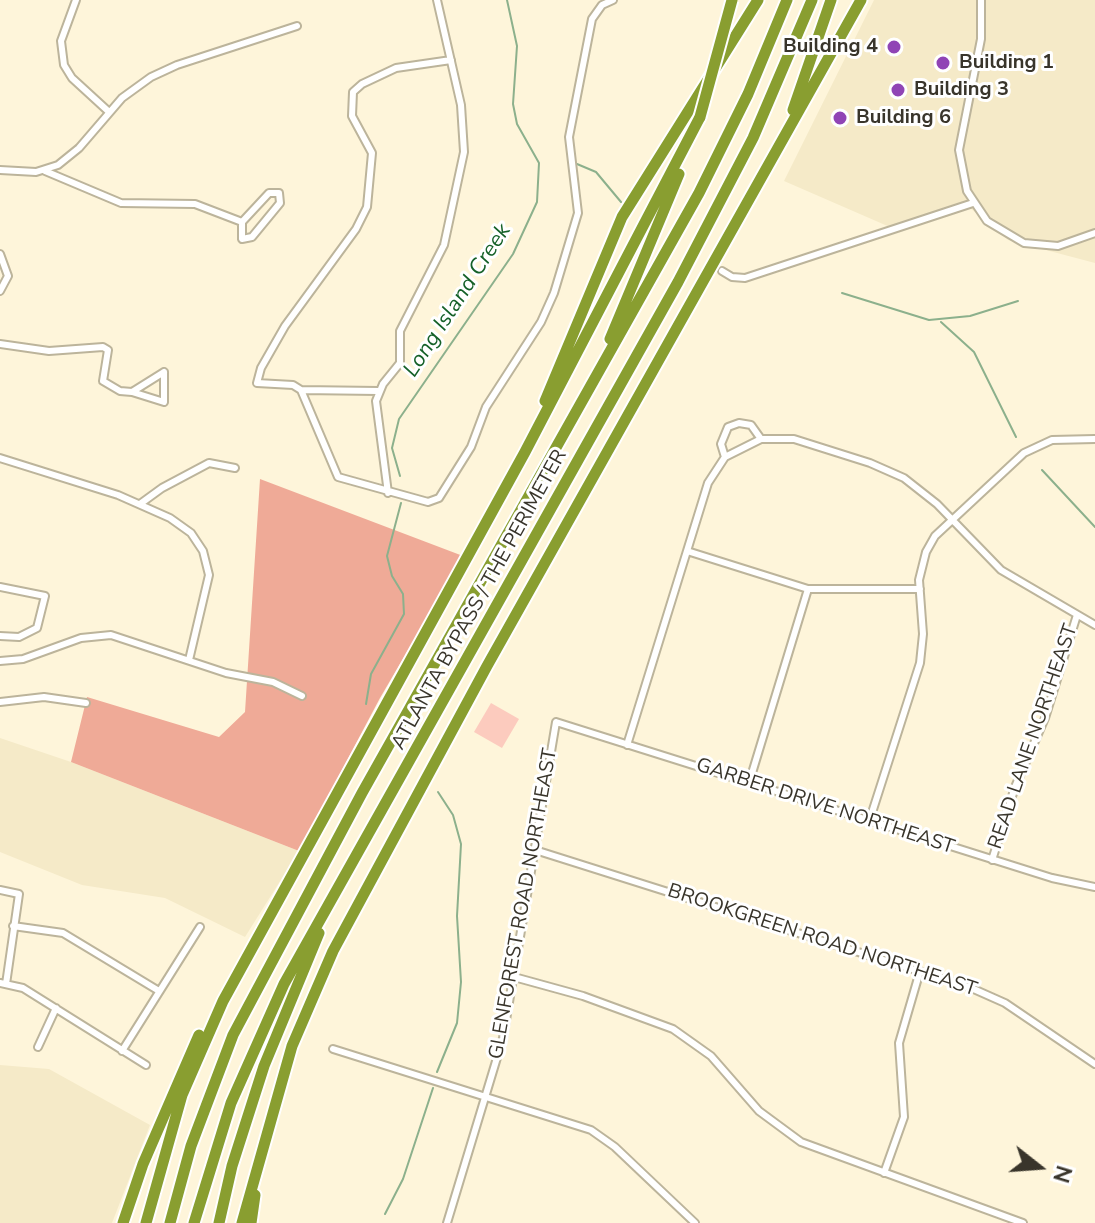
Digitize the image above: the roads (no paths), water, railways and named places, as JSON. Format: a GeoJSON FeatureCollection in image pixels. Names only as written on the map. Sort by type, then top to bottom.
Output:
{"type":"FeatureCollection","features":[{"type":"Feature","properties":{"kind":"highway"},"geometry":{"type":"LineString","coordinates":[[593,383],[659,226],[700,117],[732,0]]}},
{"type":"Feature","properties":{"kind":"highway"},"geometry":{"type":"LineString","coordinates":[[525,452],[622,217],[758,0]]}},
{"type":"Feature","properties":{"kind":"highway","name":"ATLANTA BYPASS / THE PERIMETER"},"geometry":{"type":"LineString","coordinates":[[170,1223],[191,1146],[233,1035],[362,793],[716,160],[787,0]]}},
{"type":"Feature","properties":{"kind":"highway","name":"ATLANTA BYPASS / THE PERIMETER"},"geometry":{"type":"LineString","coordinates":[[194,1223],[218,1139],[265,1025],[348,870],[678,282],[753,138],[812,0]]}},
{"type":"Feature","properties":{"kind":"highway"},"geometry":{"type":"LineString","coordinates":[[783,137],[831,0]]}},
{"type":"Feature","properties":{"kind":"highway"},"geometry":{"type":"LineString","coordinates":[[242,1223],[292,1046],[361,897],[861,0]]}},
{"type":"Feature","properties":{"kind":"highway"},"geometry":{"type":"LineString","coordinates":[[146,1223],[174,1119],[201,1046],[392,690],[525,452],[700,117]]}},
{"type":"Feature","properties":{"kind":"highway"},"geometry":{"type":"LineString","coordinates":[[219,1223],[232,1166],[264,1066],[348,870]]}},
{"type":"Feature","properties":{"kind":"highway"},"geometry":{"type":"LineString","coordinates":[[123,1223],[143,1164],[184,1064],[235,972],[273,916]]}},
{"type":"Feature","properties":{"kind":"highway"},"geometry":{"type":"LineString","coordinates":[[251,1223],[266,1132]]}},
{"type":"Feature","properties":{"kind":"street"},"geometry":{"type":"LineString","coordinates":[[76,0],[61,41],[64,65],[72,78],[108,111]]}},
{"type":"Feature","properties":{"kind":"street"},"geometry":{"type":"LineString","coordinates":[[388,493],[375,411],[378,391],[400,363],[400,331],[444,245],[460,179],[464,126],[437,0]]}},
{"type":"Feature","properties":{"kind":"street"},"geometry":{"type":"LineString","coordinates":[[301,390],[338,477],[428,502],[439,498],[471,447],[486,407],[548,308],[578,213],[569,137],[592,19],[602,5],[613,0]]}},
{"type":"Feature","properties":{"kind":"street"},"geometry":{"type":"LineString","coordinates":[[981,0],[981,39],[959,150],[961,176],[973,203],[995,228],[1024,243],[1058,246],[1095,233]]}},
{"type":"Feature","properties":{"kind":"street"},"geometry":{"type":"LineString","coordinates":[[0,170],[45,171],[71,157],[108,111],[137,86],[168,68],[297,26]]}},
{"type":"Feature","properties":{"kind":"street"},"geometry":{"type":"LineString","coordinates":[[378,391],[301,390],[293,385],[257,383],[285,326],[356,229],[367,207],[372,153],[352,116],[353,92],[362,84],[396,68],[451,60]]}},
{"type":"Feature","properties":{"kind":"street"},"geometry":{"type":"LineString","coordinates":[[45,171],[121,203],[195,204],[242,222]]}},
{"type":"Feature","properties":{"kind":"street"},"geometry":{"type":"LineString","coordinates":[[269,193],[279,193],[280,203],[252,237],[242,239],[242,222],[269,193]]}},
{"type":"Feature","properties":{"kind":"street"},"geometry":{"type":"LineString","coordinates":[[722,271],[732,277],[745,278],[973,203]]}},
{"type":"Feature","properties":{"kind":"street"},"geometry":{"type":"LineString","coordinates":[[0,254],[8,276],[0,291]]}},
{"type":"Feature","properties":{"kind":"street"},"geometry":{"type":"LineString","coordinates":[[0,344],[49,351],[103,347],[108,350],[103,381],[120,391],[164,402],[164,372],[132,392]]}},
{"type":"Feature","properties":{"kind":"street"},"geometry":{"type":"LineString","coordinates":[[725,457],[721,444],[728,427],[739,423],[751,425],[761,439]]}},
{"type":"Feature","properties":{"kind":"street"},"geometry":{"type":"LineString","coordinates":[[627,745],[708,483],[725,457],[742,445],[761,439],[794,439],[884,468],[920,489],[1001,570],[1095,625]]}},
{"type":"Feature","properties":{"kind":"street"},"geometry":{"type":"LineString","coordinates":[[869,822],[920,663],[923,634],[920,589],[926,552],[951,520],[1024,453],[1052,440],[1095,439]]}},
{"type":"Feature","properties":{"kind":"street"},"geometry":{"type":"LineString","coordinates":[[0,458],[140,504],[191,533],[203,551],[209,575],[189,660]]}},
{"type":"Feature","properties":{"kind":"street"},"geometry":{"type":"LineString","coordinates":[[140,504],[162,488],[209,463],[235,468]]}},
{"type":"Feature","properties":{"kind":"street"},"geometry":{"type":"LineString","coordinates":[[687,551],[808,589],[920,589]]}},
{"type":"Feature","properties":{"kind":"street"},"geometry":{"type":"LineString","coordinates":[[0,587],[45,596],[37,628],[19,637],[0,636]]}},
{"type":"Feature","properties":{"kind":"street"},"geometry":{"type":"LineString","coordinates":[[749,783],[808,589]]}},
{"type":"Feature","properties":{"kind":"street","name":"READ LANE NORTHEAST"},"geometry":{"type":"LineString","coordinates":[[992,860],[1015,787],[1045,718],[1077,615]]}},
{"type":"Feature","properties":{"kind":"street"},"geometry":{"type":"LineString","coordinates":[[0,661],[23,659],[81,638],[111,635],[226,673],[273,682],[302,696]]}},
{"type":"Feature","properties":{"kind":"street"},"geometry":{"type":"LineString","coordinates":[[0,702],[44,697],[86,703]]}},
{"type":"Feature","properties":{"kind":"street","name":"GARBER DRIVE NORTHEAST"},"geometry":{"type":"LineString","coordinates":[[556,722],[992,860],[1095,887]]}},
{"type":"Feature","properties":{"kind":"street","name":"GLENFOREST ROAD NORTHEAST"},"geometry":{"type":"LineString","coordinates":[[447,1223],[503,1038],[556,722]]}},
{"type":"Feature","properties":{"kind":"street","name":"BROOKGREEN ROAD NORTHEAST"},"geometry":{"type":"LineString","coordinates":[[535,850],[994,997],[1095,1064]]}},
{"type":"Feature","properties":{"kind":"street"},"geometry":{"type":"LineString","coordinates":[[0,890],[19,894],[3,983],[23,988],[146,1065]]}},
{"type":"Feature","properties":{"kind":"street"},"geometry":{"type":"LineString","coordinates":[[13,926],[63,933],[159,991]]}},
{"type":"Feature","properties":{"kind":"street"},"geometry":{"type":"LineString","coordinates":[[122,1051],[200,927]]}},
{"type":"Feature","properties":{"kind":"street"},"geometry":{"type":"LineString","coordinates":[[884,1173],[904,1117],[899,1043],[920,971]]}},
{"type":"Feature","properties":{"kind":"street"},"geometry":{"type":"LineString","coordinates":[[514,977],[583,996],[673,1029],[711,1056],[759,1111],[786,1133],[816,1149],[1023,1223]]}},
{"type":"Feature","properties":{"kind":"street"},"geometry":{"type":"LineString","coordinates":[[38,1047],[56,1008]]}},
{"type":"Feature","properties":{"kind":"street"},"geometry":{"type":"LineString","coordinates":[[333,1049],[486,1096],[601,1136],[695,1223]]}},
{"type":"Feature","properties":{"kind":"waterway","name":"Long Island Creek"},"geometry":{"type":"LineString","coordinates":[[400,476],[392,448],[399,419],[513,254],[537,202],[539,163],[517,124],[513,104],[517,46],[507,0]]}},
{"type":"Feature","properties":{"kind":"waterway"},"geometry":{"type":"LineString","coordinates":[[577,164],[596,172],[621,202]]}},
{"type":"Feature","properties":{"kind":"waterway"},"geometry":{"type":"LineString","coordinates":[[842,293],[929,320],[970,316],[1018,301]]}},
{"type":"Feature","properties":{"kind":"waterway"},"geometry":{"type":"LineString","coordinates":[[941,322],[974,352],[1016,437]]}},
{"type":"Feature","properties":{"kind":"waterway"},"geometry":{"type":"LineString","coordinates":[[1042,470],[1095,527]]}},
{"type":"Feature","properties":{"kind":"waterway","name":"Long Island Creek"},"geometry":{"type":"LineString","coordinates":[[366,704],[371,674],[404,614],[403,594],[392,576],[387,556],[401,503]]}},
{"type":"Feature","properties":{"kind":"waterway","name":"Long Island Creek"},"geometry":{"type":"LineString","coordinates":[[437,1072],[457,1023],[461,982],[457,916],[461,844],[453,815],[438,792]]}},
{"type":"Feature","properties":{"kind":"waterway","name":"Long Island Creek"},"geometry":{"type":"LineString","coordinates":[[385,1214],[403,1179],[433,1088]]}},
{"type":"Feature","properties":{"kind":"place","name":"Building 4"},"geometry":{"type":"Point","coordinates":[894,47]}},
{"type":"Feature","properties":{"kind":"place","name":"Building 1"},"geometry":{"type":"Point","coordinates":[943,63]}},
{"type":"Feature","properties":{"kind":"place","name":"Building 3"},"geometry":{"type":"Point","coordinates":[898,90]}},
{"type":"Feature","properties":{"kind":"place","name":"Building 6"},"geometry":{"type":"Point","coordinates":[840,118]}}]}
